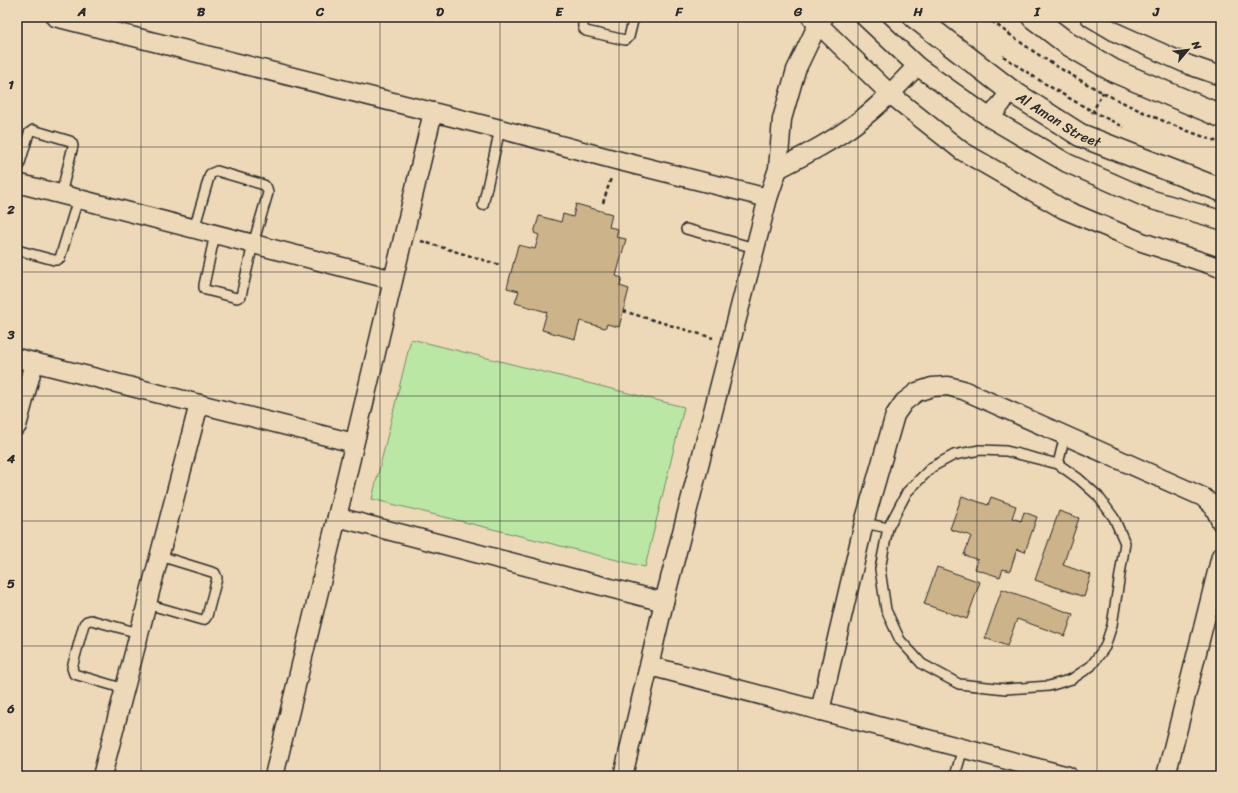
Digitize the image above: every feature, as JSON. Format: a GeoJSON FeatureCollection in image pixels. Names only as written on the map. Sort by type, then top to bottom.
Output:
{"type":"FeatureCollection","features":[{"type":"Feature","properties":{"kind":"street"},"geometry":{"type":"LineString","coordinates":[[55,17],[117,25],[432,112],[768,198]]}},
{"type":"Feature","properties":{"kind":"street"},"geometry":{"type":"LineString","coordinates":[[865,17],[918,66],[990,118],[1068,163],[1149,199],[1221,220]]}},
{"type":"Feature","properties":{"kind":"street","name":"Al Aman Street"},"geometry":{"type":"LineString","coordinates":[[915,17],[1011,91],[1080,135],[1221,190]]}},
{"type":"Feature","properties":{"kind":"street"},"geometry":{"type":"LineString","coordinates":[[1033,17],[1068,44],[1114,71],[1221,116]]}},
{"type":"Feature","properties":{"kind":"street"},"geometry":{"type":"LineString","coordinates":[[1090,17],[1117,33],[1189,65],[1221,76]]}},
{"type":"Feature","properties":{"kind":"street"},"geometry":{"type":"LineString","coordinates":[[623,776],[664,602],[730,343],[768,198],[778,169],[782,118],[796,70],[818,19],[890,94],[962,151],[1063,209],[1142,242],[1221,268]]}},
{"type":"Feature","properties":{"kind":"street"},"geometry":{"type":"LineString","coordinates":[[778,169],[818,149],[849,128],[890,94],[918,66]]}},
{"type":"Feature","properties":{"kind":"street"},"geometry":{"type":"LineString","coordinates":[[990,118],[1011,91]]}},
{"type":"Feature","properties":{"kind":"street"},"geometry":{"type":"LineString","coordinates":[[274,776],[337,517],[432,112]]}},
{"type":"Feature","properties":{"kind":"street"},"geometry":{"type":"LineString","coordinates":[[17,183],[393,280]]}},
{"type":"Feature","properties":{"kind":"street"},"geometry":{"type":"LineString","coordinates":[[17,426],[25,360],[354,443]]}},
{"type":"Feature","properties":{"kind":"street"},"geometry":{"type":"LineString","coordinates":[[820,711],[864,523],[895,415],[904,402],[917,392],[932,387],[948,386],[963,390],[1203,497],[1214,507],[1221,522]]}},
{"type":"Feature","properties":{"kind":"street"},"geometry":{"type":"LineString","coordinates":[[102,776],[199,404]]}},
{"type":"Feature","properties":{"kind":"street"},"geometry":{"type":"LineString","coordinates":[[337,517],[664,602]]}},
{"type":"Feature","properties":{"kind":"street"},"geometry":{"type":"LineString","coordinates":[[1166,776],[1221,556]]}},
{"type":"Feature","properties":{"kind":"street"},"geometry":{"type":"LineString","coordinates":[[650,666],[963,748],[1022,767],[1068,776]]}},
{"type":"Feature","properties":{"kind":"lane"},"geometry":{"type":"LineString","coordinates":[[584,17],[582,25],[583,29],[586,31],[625,40],[630,37],[634,17]]}},
{"type":"Feature","properties":{"kind":"lane"},"geometry":{"type":"LineString","coordinates":[[483,205],[500,129]]}},
{"type":"Feature","properties":{"kind":"lane"},"geometry":{"type":"LineString","coordinates":[[17,173],[30,131],[33,130],[70,141],[72,143],[69,196],[60,258],[54,260],[17,250]]}},
{"type":"Feature","properties":{"kind":"lane"},"geometry":{"type":"LineString","coordinates":[[194,229],[210,174],[216,171],[264,185],[267,188],[268,193],[253,244],[241,296],[237,298],[206,290],[204,288],[215,234]]}},
{"type":"Feature","properties":{"kind":"lane"},"geometry":{"type":"LineString","coordinates":[[686,228],[755,248]]}},
{"type":"Feature","properties":{"kind":"lane"},"geometry":{"type":"LineString","coordinates":[[1058,464],[1065,435]]}},
{"type":"Feature","properties":{"kind":"lane"},"geometry":{"type":"LineString","coordinates":[[980,450],[1006,451],[1058,464],[1079,479],[1098,496],[1114,518],[1125,543],[1112,625],[1105,647],[1091,666],[1072,679],[1049,686],[1006,689],[959,684],[922,664],[900,640],[886,610],[880,569],[888,528],[907,492],[932,467],[954,455],[980,450]]}},
{"type":"Feature","properties":{"kind":"lane"},"geometry":{"type":"LineString","coordinates":[[864,523],[888,528]]}},
{"type":"Feature","properties":{"kind":"lane"},"geometry":{"type":"LineString","coordinates":[[147,604],[202,620],[207,616],[217,578],[214,573],[160,556]]}},
{"type":"Feature","properties":{"kind":"lane"},"geometry":{"type":"LineString","coordinates":[[125,689],[74,674],[72,668],[84,624],[87,621],[90,620],[140,633]]}},
{"type":"Feature","properties":{"kind":"lane"},"geometry":{"type":"LineString","coordinates":[[956,776],[963,748]]}},
{"type":"Feature","properties":{"kind":"path"},"geometry":{"type":"LineString","coordinates":[[999,53],[1042,82],[1092,112],[1125,128]]}},
{"type":"Feature","properties":{"kind":"path"},"geometry":{"type":"LineString","coordinates":[[1080,135],[1114,71]]}},
{"type":"Feature","properties":{"kind":"path"},"geometry":{"type":"LineString","coordinates":[[603,203],[616,160]]}},
{"type":"Feature","properties":{"kind":"path"},"geometry":{"type":"LineString","coordinates":[[404,235],[500,265]]}},
{"type":"Feature","properties":{"kind":"path"},"geometry":{"type":"LineString","coordinates":[[623,311],[730,343]]}},
{"type":"Feature","properties":{"kind":"green space"},"geometry":{"type":"Polygon","coordinates":[[[411,339],[684,407],[645,567],[372,499],[411,339]]]}},
{"type":"Feature","properties":{"kind":"building"},"geometry":{"type":"Polygon","coordinates":[[[576,204],[612,214],[609,227],[618,229],[616,237],[626,239],[616,276],[622,278],[620,286],[629,289],[619,327],[607,324],[605,328],[580,321],[575,339],[542,330],[547,312],[515,303],[519,291],[507,288],[518,245],[535,249],[539,235],[534,233],[539,216],[561,222],[563,214],[573,217],[576,204]]]}},
{"type":"Feature","properties":{"kind":"building"},"geometry":{"type":"Polygon","coordinates":[[[962,496],[988,505],[991,497],[1016,506],[1012,518],[1021,521],[1024,512],[1037,517],[1025,552],[1017,549],[1010,571],[1003,569],[1000,577],[975,569],[978,560],[964,555],[971,536],[950,529],[962,496]]]}},
{"type":"Feature","properties":{"kind":"building"},"geometry":{"type":"Polygon","coordinates":[[[1059,511],[1079,518],[1063,565],[1091,575],[1084,597],[1035,580],[1059,511]]]}},
{"type":"Feature","properties":{"kind":"building"},"geometry":{"type":"Polygon","coordinates":[[[937,567],[980,582],[967,619],[924,604],[937,567]]]}},
{"type":"Feature","properties":{"kind":"building"},"geometry":{"type":"Polygon","coordinates":[[[1002,589],[1073,614],[1065,636],[1017,619],[1007,646],[985,638],[1002,589]]]}}]}
